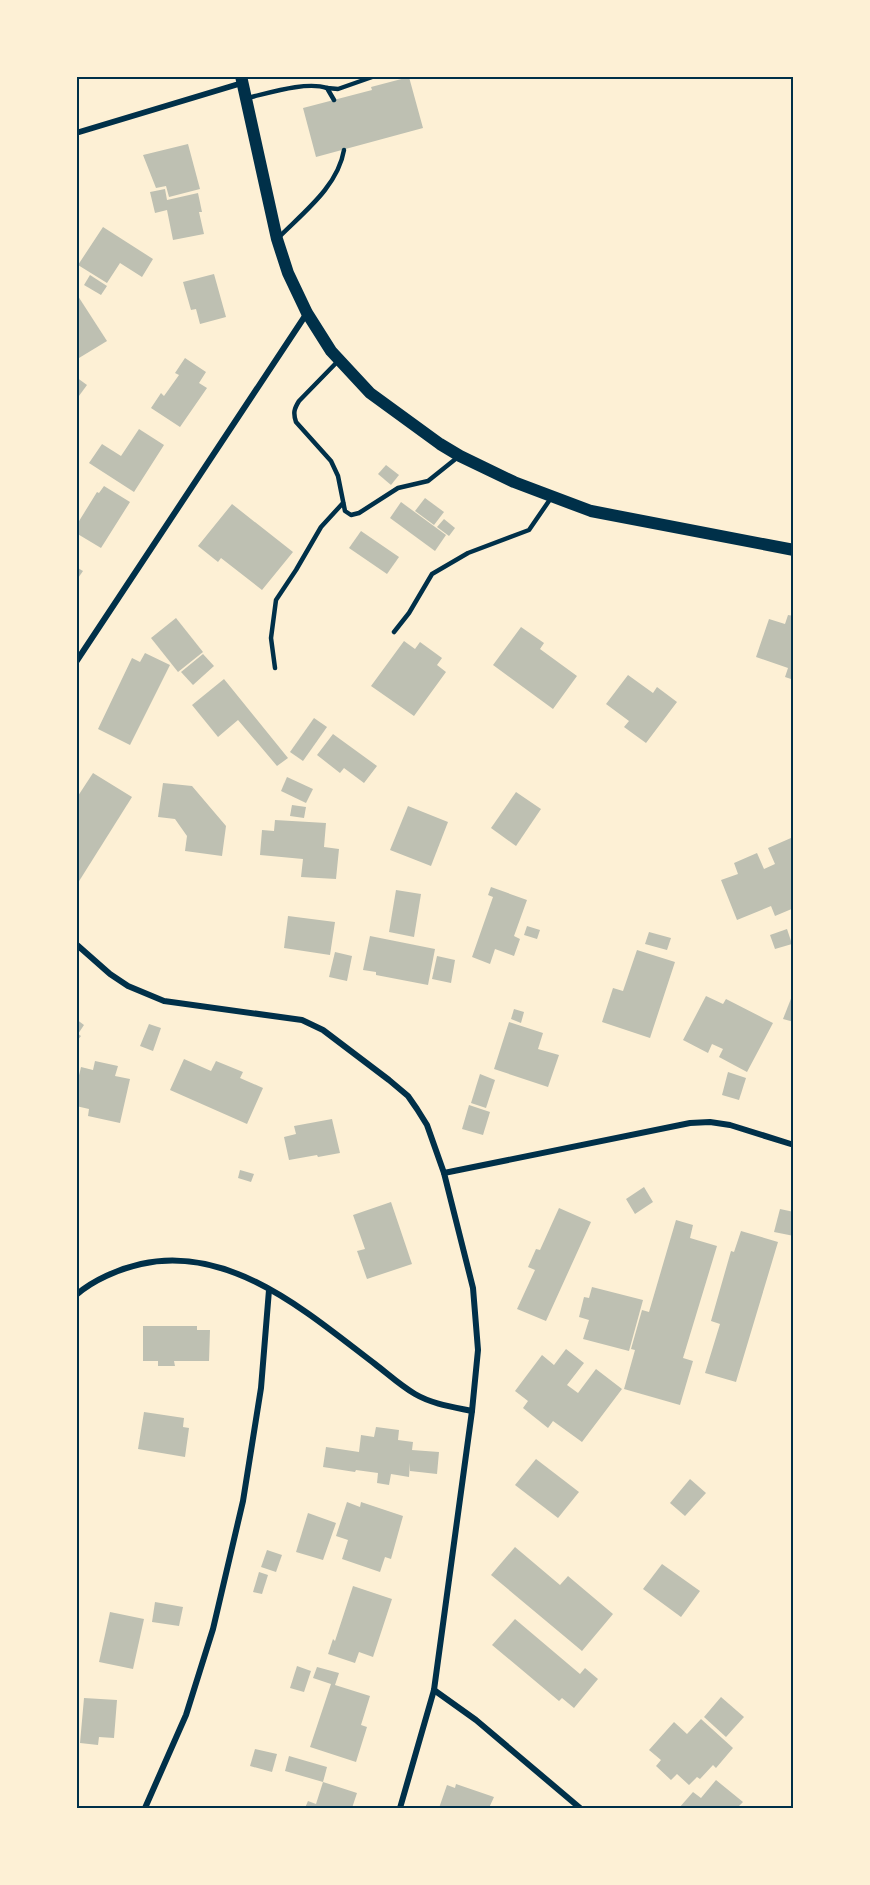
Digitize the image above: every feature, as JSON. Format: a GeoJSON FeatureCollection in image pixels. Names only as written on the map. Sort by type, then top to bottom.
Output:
{"type":"FeatureCollection","features":[{"type":"Feature","properties":{"kind":"main road"},"geometry":{"type":"LineString","coordinates":[[242,80],[277,239],[288,273],[307,313],[331,351],[370,393],[460,456],[514,482],[591,511],[794,550]]}},
{"type":"Feature","properties":{"kind":"street"},"geometry":{"type":"LineString","coordinates":[[76,133],[242,80]]}},
{"type":"Feature","properties":{"kind":"street"},"geometry":{"type":"LineString","coordinates":[[76,662],[307,313]]}},
{"type":"Feature","properties":{"kind":"street"},"geometry":{"type":"LineString","coordinates":[[76,944],[110,974],[128,986],[164,1001],[302,1020],[324,1030],[408,1096],[427,1125],[444,1173],[473,1288],[478,1350],[472,1411],[434,1690],[400,1809]]}},
{"type":"Feature","properties":{"kind":"street"},"geometry":{"type":"LineString","coordinates":[[444,1173],[690,1123],[710,1122],[730,1125],[794,1145]]}},
{"type":"Feature","properties":{"kind":"street"},"geometry":{"type":"LineString","coordinates":[[76,1295],[110,1275],[131,1266],[155,1261],[181,1260],[206,1263],[269,1290],[303,1310],[415,1394],[438,1404],[472,1411]]}},
{"type":"Feature","properties":{"kind":"street"},"geometry":{"type":"LineString","coordinates":[[145,1809],[186,1715],[213,1629],[243,1501],[261,1388],[269,1290]]}},
{"type":"Feature","properties":{"kind":"street"},"geometry":{"type":"LineString","coordinates":[[434,1690],[476,1720],[580,1809]]}},
{"type":"Feature","properties":{"kind":"lane"},"geometry":{"type":"LineString","coordinates":[[247,98],[306,86],[319,85],[338,89],[375,76]]}},
{"type":"Feature","properties":{"kind":"lane"},"geometry":{"type":"LineString","coordinates":[[327,88],[334,100]]}},
{"type":"Feature","properties":{"kind":"lane"},"geometry":{"type":"LineString","coordinates":[[277,239],[317,199],[334,178],[342,162],[344,150]]}},
{"type":"Feature","properties":{"kind":"lane"},"geometry":{"type":"LineString","coordinates":[[339,359],[299,401],[293,415],[296,422],[331,461],[338,476],[345,511],[351,515],[359,513],[398,488],[428,481],[460,456]]}},
{"type":"Feature","properties":{"kind":"lane"},"geometry":{"type":"LineString","coordinates":[[394,632],[409,613],[432,574],[468,553],[529,530],[552,496]]}},
{"type":"Feature","properties":{"kind":"lane"},"geometry":{"type":"LineString","coordinates":[[274,668],[271,638],[276,600],[321,527],[343,503]]}},
{"type":"Feature","properties":{"kind":"building"},"geometry":{"type":"Polygon","coordinates":[[[409,77],[423,128],[316,157],[303,108],[372,90],[371,87],[409,77]]]}},
{"type":"Feature","properties":{"kind":"building"},"geometry":{"type":"Polygon","coordinates":[[[188,144],[200,189],[169,197],[166,186],[156,188],[143,155],[188,144]]]}},
{"type":"Feature","properties":{"kind":"building"},"geometry":{"type":"Polygon","coordinates":[[[165,189],[167,200],[198,193],[204,234],[173,240],[167,210],[155,213],[150,192],[165,189]]]}},
{"type":"Feature","properties":{"kind":"building"},"geometry":{"type":"Polygon","coordinates":[[[103,227],[153,259],[142,277],[120,263],[107,283],[78,265],[103,227]]]}},
{"type":"Feature","properties":{"kind":"building"},"geometry":{"type":"Polygon","coordinates":[[[214,274],[226,317],[200,324],[196,309],[191,310],[183,282],[214,274]]]}},
{"type":"Feature","properties":{"kind":"building"},"geometry":{"type":"Polygon","coordinates":[[[90,275],[107,286],[101,295],[84,285],[90,275]]]}},
{"type":"Feature","properties":{"kind":"building"},"geometry":{"type":"Polygon","coordinates":[[[76,293],[107,341],[79,358],[76,354],[76,293]]]}},
{"type":"Feature","properties":{"kind":"building"},"geometry":{"type":"Polygon","coordinates":[[[185,358],[206,372],[199,383],[207,388],[180,427],[151,408],[161,393],[164,396],[179,375],[175,373],[185,358]]]}},
{"type":"Feature","properties":{"kind":"building"},"geometry":{"type":"Polygon","coordinates":[[[76,377],[87,385],[76,400],[76,377]]]}},
{"type":"Feature","properties":{"kind":"building"},"geometry":{"type":"Polygon","coordinates":[[[139,429],[164,445],[134,492],[89,463],[102,444],[121,456],[139,429]]]}},
{"type":"Feature","properties":{"kind":"building"},"geometry":{"type":"Polygon","coordinates":[[[386,465],[399,475],[391,485],[378,474],[386,465]]]}},
{"type":"Feature","properties":{"kind":"building"},"geometry":{"type":"Polygon","coordinates":[[[104,486],[130,502],[101,548],[76,533],[76,526],[97,492],[99,493],[104,486]]]}},
{"type":"Feature","properties":{"kind":"building"},"geometry":{"type":"Polygon","coordinates":[[[425,498],[444,512],[434,525],[415,511],[425,498]]]}},
{"type":"Feature","properties":{"kind":"building"},"geometry":{"type":"Polygon","coordinates":[[[401,502],[446,535],[435,551],[390,518],[401,502]]]}},
{"type":"Feature","properties":{"kind":"building"},"geometry":{"type":"Polygon","coordinates":[[[232,504],[293,552],[262,590],[221,558],[218,562],[198,546],[232,504]]]}},
{"type":"Feature","properties":{"kind":"building"},"geometry":{"type":"Polygon","coordinates":[[[444,519],[455,528],[449,536],[437,527],[444,519]]]}},
{"type":"Feature","properties":{"kind":"building"},"geometry":{"type":"Polygon","coordinates":[[[361,531],[399,557],[387,574],[349,548],[361,531]]]}},
{"type":"Feature","properties":{"kind":"building"},"geometry":{"type":"Polygon","coordinates":[[[76,567],[83,571],[76,581],[76,567]]]}},
{"type":"Feature","properties":{"kind":"building"},"geometry":{"type":"Polygon","coordinates":[[[788,615],[794,616],[794,680],[785,677],[788,668],[756,657],[769,619],[785,624],[788,615]]]}},
{"type":"Feature","properties":{"kind":"building"},"geometry":{"type":"Polygon","coordinates":[[[176,618],[203,652],[178,672],[151,638],[176,618]]]}},
{"type":"Feature","properties":{"kind":"building"},"geometry":{"type":"Polygon","coordinates":[[[521,627],[544,643],[540,649],[577,676],[553,709],[493,665],[521,627]]]}},
{"type":"Feature","properties":{"kind":"building"},"geometry":{"type":"Polygon","coordinates":[[[404,641],[415,649],[420,642],[442,658],[437,665],[446,672],[414,716],[371,686],[404,641]]]}},
{"type":"Feature","properties":{"kind":"building"},"geometry":{"type":"Polygon","coordinates":[[[145,653],[170,665],[130,745],[98,729],[132,658],[140,662],[145,653]]]}},
{"type":"Feature","properties":{"kind":"building"},"geometry":{"type":"Polygon","coordinates":[[[203,654],[214,666],[193,685],[181,672],[203,654]]]}},
{"type":"Feature","properties":{"kind":"building"},"geometry":{"type":"Polygon","coordinates":[[[628,675],[653,693],[657,687],[677,702],[646,743],[624,727],[629,721],[606,704],[628,675]]]}},
{"type":"Feature","properties":{"kind":"building"},"geometry":{"type":"Polygon","coordinates":[[[224,679],[288,758],[277,766],[238,720],[218,737],[192,705],[224,679]]]}},
{"type":"Feature","properties":{"kind":"building"},"geometry":{"type":"Polygon","coordinates":[[[314,718],[327,727],[303,761],[290,752],[314,718]]]}},
{"type":"Feature","properties":{"kind":"building"},"geometry":{"type":"Polygon","coordinates":[[[333,734],[377,766],[364,783],[344,768],[340,773],[317,755],[333,734]]]}},
{"type":"Feature","properties":{"kind":"building"},"geometry":{"type":"Polygon","coordinates":[[[93,773],[132,797],[76,886],[76,799],[93,773]]]}},
{"type":"Feature","properties":{"kind":"building"},"geometry":{"type":"Polygon","coordinates":[[[287,777],[313,789],[306,803],[281,791],[287,777]]]}},
{"type":"Feature","properties":{"kind":"building"},"geometry":{"type":"Polygon","coordinates":[[[163,783],[192,786],[226,826],[222,856],[185,851],[187,836],[175,819],[158,817],[163,783]]]}},
{"type":"Feature","properties":{"kind":"building"},"geometry":{"type":"Polygon","coordinates":[[[516,792],[541,809],[516,846],[491,828],[516,792]]]}},
{"type":"Feature","properties":{"kind":"building"},"geometry":{"type":"Polygon","coordinates":[[[292,805],[306,807],[304,818],[290,816],[292,805]]]}},
{"type":"Feature","properties":{"kind":"building"},"geometry":{"type":"Polygon","coordinates":[[[408,806],[448,822],[431,866],[390,850],[408,806]]]}},
{"type":"Feature","properties":{"kind":"building"},"geometry":{"type":"Polygon","coordinates":[[[275,820],[326,823],[324,847],[339,849],[336,879],[301,877],[303,859],[260,855],[262,830],[274,831],[275,820]]]}},
{"type":"Feature","properties":{"kind":"building"},"geometry":{"type":"Polygon","coordinates":[[[791,838],[794,844],[794,908],[775,916],[771,906],[737,920],[721,880],[738,874],[734,863],[757,853],[764,869],[775,864],[768,848],[791,838]]]}},
{"type":"Feature","properties":{"kind":"building"},"geometry":{"type":"Polygon","coordinates":[[[491,887],[527,900],[514,936],[520,939],[514,956],[495,949],[490,964],[472,957],[493,897],[488,895],[491,887]]]}},
{"type":"Feature","properties":{"kind":"building"},"geometry":{"type":"Polygon","coordinates":[[[396,890],[421,894],[414,937],[389,932],[396,890]]]}},
{"type":"Feature","properties":{"kind":"building"},"geometry":{"type":"Polygon","coordinates":[[[288,916],[335,922],[330,955],[284,948],[288,916]]]}},
{"type":"Feature","properties":{"kind":"building"},"geometry":{"type":"Polygon","coordinates":[[[527,926],[540,930],[537,939],[524,935],[527,926]]]}},
{"type":"Feature","properties":{"kind":"building"},"geometry":{"type":"Polygon","coordinates":[[[787,929],[792,944],[775,949],[770,935],[787,929]]]}},
{"type":"Feature","properties":{"kind":"building"},"geometry":{"type":"Polygon","coordinates":[[[649,932],[671,938],[667,950],[645,944],[649,932]]]}},
{"type":"Feature","properties":{"kind":"building"},"geometry":{"type":"Polygon","coordinates":[[[370,936],[435,949],[428,985],[376,975],[376,972],[363,970],[370,936]]]}},
{"type":"Feature","properties":{"kind":"building"},"geometry":{"type":"Polygon","coordinates":[[[637,950],[675,962],[650,1038],[602,1022],[613,988],[623,991],[637,950]]]}},
{"type":"Feature","properties":{"kind":"building"},"geometry":{"type":"Polygon","coordinates":[[[335,952],[352,956],[347,981],[329,977],[335,952]]]}},
{"type":"Feature","properties":{"kind":"building"},"geometry":{"type":"Polygon","coordinates":[[[437,956],[455,960],[451,983],[432,979],[437,956]]]}},
{"type":"Feature","properties":{"kind":"building"},"geometry":{"type":"Polygon","coordinates":[[[794,991],[794,1022],[783,1019],[794,991]]]}},
{"type":"Feature","properties":{"kind":"building"},"geometry":{"type":"Polygon","coordinates":[[[706,996],[723,1004],[726,999],[773,1023],[747,1072],[719,1057],[723,1049],[712,1044],[708,1053],[683,1040],[706,996]]]}},
{"type":"Feature","properties":{"kind":"building"},"geometry":{"type":"Polygon","coordinates":[[[514,1009],[524,1012],[521,1023],[511,1019],[514,1009]]]}},
{"type":"Feature","properties":{"kind":"building"},"geometry":{"type":"Polygon","coordinates":[[[76,1019],[84,1025],[78,1034],[81,1036],[76,1042],[76,1019]]]}},
{"type":"Feature","properties":{"kind":"building"},"geometry":{"type":"Polygon","coordinates":[[[509,1022],[543,1033],[538,1049],[559,1055],[548,1087],[494,1069],[509,1022]]]}},
{"type":"Feature","properties":{"kind":"building"},"geometry":{"type":"Polygon","coordinates":[[[149,1024],[161,1028],[153,1051],[140,1046],[149,1024]]]}},
{"type":"Feature","properties":{"kind":"building"},"geometry":{"type":"Polygon","coordinates":[[[184,1059],[211,1071],[216,1061],[243,1072],[240,1078],[263,1088],[247,1124],[170,1090],[184,1059]]]}},
{"type":"Feature","properties":{"kind":"building"},"geometry":{"type":"Polygon","coordinates":[[[95,1061],[118,1066],[115,1076],[130,1079],[120,1123],[88,1116],[89,1109],[76,1106],[76,1088],[81,1067],[93,1070],[95,1061]]]}},
{"type":"Feature","properties":{"kind":"building"},"geometry":{"type":"Polygon","coordinates":[[[728,1072],[746,1078],[739,1100],[722,1095],[728,1072]]]}},
{"type":"Feature","properties":{"kind":"building"},"geometry":{"type":"Polygon","coordinates":[[[480,1074],[495,1080],[486,1108],[471,1103],[480,1074]]]}},
{"type":"Feature","properties":{"kind":"building"},"geometry":{"type":"Polygon","coordinates":[[[469,1105],[490,1112],[483,1135],[462,1129],[469,1105]]]}},
{"type":"Feature","properties":{"kind":"building"},"geometry":{"type":"Polygon","coordinates":[[[332,1119],[340,1153],[289,1160],[284,1137],[296,1134],[294,1126],[332,1119]]]}},
{"type":"Feature","properties":{"kind":"building"},"geometry":{"type":"Polygon","coordinates":[[[240,1170],[254,1174],[251,1182],[238,1178],[240,1170]]]}},
{"type":"Feature","properties":{"kind":"building"},"geometry":{"type":"Polygon","coordinates":[[[644,1187],[653,1202],[635,1214],[626,1199],[644,1187]]]}},
{"type":"Feature","properties":{"kind":"building"},"geometry":{"type":"Polygon","coordinates":[[[391,1202],[412,1264],[367,1279],[357,1251],[365,1249],[353,1215],[391,1202]]]}},
{"type":"Feature","properties":{"kind":"building"},"geometry":{"type":"Polygon","coordinates":[[[559,1208],[591,1222],[546,1321],[517,1309],[535,1270],[528,1267],[536,1249],[540,1250],[559,1208]]]}},
{"type":"Feature","properties":{"kind":"building"},"geometry":{"type":"Polygon","coordinates":[[[780,1209],[794,1212],[794,1236],[774,1232],[780,1209]]]}},
{"type":"Feature","properties":{"kind":"building"},"geometry":{"type":"Polygon","coordinates":[[[676,1220],[693,1225],[690,1238],[717,1246],[683,1358],[693,1361],[680,1405],[624,1389],[635,1350],[631,1349],[642,1310],[649,1312],[676,1220]]]}},
{"type":"Feature","properties":{"kind":"building"},"geometry":{"type":"Polygon","coordinates":[[[741,1231],[778,1242],[736,1382],[705,1373],[720,1324],[711,1321],[731,1251],[734,1252],[741,1231]]]}},
{"type":"Feature","properties":{"kind":"building"},"geometry":{"type":"Polygon","coordinates":[[[592,1287],[643,1300],[629,1351],[583,1339],[589,1320],[579,1317],[584,1297],[589,1298],[592,1287]]]}},
{"type":"Feature","properties":{"kind":"building"},"geometry":{"type":"Polygon","coordinates":[[[143,1326],[197,1326],[197,1330],[210,1330],[209,1361],[174,1361],[175,1366],[158,1366],[158,1361],[143,1361],[143,1326]]]}},
{"type":"Feature","properties":{"kind":"building"},"geometry":{"type":"Polygon","coordinates":[[[566,1349],[584,1363],[567,1385],[578,1393],[596,1369],[622,1389],[582,1442],[553,1421],[548,1428],[523,1408],[528,1401],[515,1391],[542,1355],[554,1365],[566,1349]]]}},
{"type":"Feature","properties":{"kind":"building"},"geometry":{"type":"Polygon","coordinates":[[[144,1412],[184,1418],[183,1427],[189,1428],[185,1457],[138,1449],[144,1412]]]}},
{"type":"Feature","properties":{"kind":"building"},"geometry":{"type":"Polygon","coordinates":[[[376,1427],[399,1430],[398,1440],[413,1442],[412,1450],[439,1452],[437,1474],[410,1471],[410,1463],[409,1477],[391,1474],[389,1485],[377,1483],[378,1473],[323,1467],[326,1447],[359,1452],[361,1435],[374,1437],[376,1427]]]}},
{"type":"Feature","properties":{"kind":"building"},"geometry":{"type":"Polygon","coordinates":[[[536,1459],[579,1492],[558,1518],[515,1485],[536,1459]]]}},
{"type":"Feature","properties":{"kind":"building"},"geometry":{"type":"Polygon","coordinates":[[[690,1479],[706,1493],[685,1516],[670,1503],[690,1479]]]}},
{"type":"Feature","properties":{"kind":"building"},"geometry":{"type":"Polygon","coordinates":[[[347,1502],[360,1507],[361,1502],[403,1516],[391,1559],[385,1557],[380,1572],[342,1559],[348,1540],[336,1536],[347,1502]]]}},
{"type":"Feature","properties":{"kind":"building"},"geometry":{"type":"Polygon","coordinates":[[[308,1513],[336,1523],[323,1560],[296,1552],[308,1513]]]}},
{"type":"Feature","properties":{"kind":"building"},"geometry":{"type":"Polygon","coordinates":[[[515,1547],[560,1585],[568,1576],[613,1614],[582,1651],[491,1575],[515,1547]]]}},
{"type":"Feature","properties":{"kind":"building"},"geometry":{"type":"Polygon","coordinates":[[[267,1550],[282,1555],[276,1572],[261,1567],[267,1550]]]}},
{"type":"Feature","properties":{"kind":"building"},"geometry":{"type":"Polygon","coordinates":[[[662,1564],[700,1591],[681,1617],[643,1589],[662,1564]]]}},
{"type":"Feature","properties":{"kind":"building"},"geometry":{"type":"Polygon","coordinates":[[[259,1572],[268,1575],[262,1594],[253,1592],[259,1572]]]}},
{"type":"Feature","properties":{"kind":"building"},"geometry":{"type":"Polygon","coordinates":[[[353,1586],[392,1599],[373,1657],[359,1652],[355,1663],[328,1654],[333,1639],[335,1641],[353,1586]]]}},
{"type":"Feature","properties":{"kind":"building"},"geometry":{"type":"Polygon","coordinates":[[[155,1602],[183,1607],[179,1626],[152,1622],[155,1602]]]}},
{"type":"Feature","properties":{"kind":"building"},"geometry":{"type":"Polygon","coordinates":[[[110,1612],[144,1619],[133,1669],[99,1662],[110,1612]]]}},
{"type":"Feature","properties":{"kind":"building"},"geometry":{"type":"Polygon","coordinates":[[[515,1619],[580,1674],[585,1668],[598,1679],[574,1708],[562,1698],[559,1701],[492,1645],[515,1619]]]}},
{"type":"Feature","properties":{"kind":"building"},"geometry":{"type":"Polygon","coordinates":[[[297,1666],[311,1671],[304,1692],[290,1688],[297,1666]]]}},
{"type":"Feature","properties":{"kind":"building"},"geometry":{"type":"Polygon","coordinates":[[[317,1667],[339,1673],[335,1685],[370,1696],[361,1725],[367,1727],[356,1762],[310,1747],[331,1684],[313,1678],[317,1667]]]}},
{"type":"Feature","properties":{"kind":"building"},"geometry":{"type":"Polygon","coordinates":[[[721,1697],[744,1717],[726,1737],[704,1717],[721,1697]]]}},
{"type":"Feature","properties":{"kind":"building"},"geometry":{"type":"Polygon","coordinates":[[[84,1698],[117,1700],[114,1738],[99,1737],[98,1745],[80,1743],[84,1698]]]}},
{"type":"Feature","properties":{"kind":"building"},"geometry":{"type":"Polygon","coordinates":[[[701,1719],[733,1748],[716,1768],[713,1765],[700,1779],[697,1777],[689,1785],[677,1774],[671,1780],[656,1766],[661,1760],[649,1750],[674,1722],[687,1734],[701,1719]]]}},
{"type":"Feature","properties":{"kind":"building"},"geometry":{"type":"Polygon","coordinates":[[[255,1749],[277,1754],[272,1772],[250,1766],[255,1749]]]}},
{"type":"Feature","properties":{"kind":"building"},"geometry":{"type":"Polygon","coordinates":[[[289,1756],[327,1767],[323,1782],[285,1771],[289,1756]]]}},
{"type":"Feature","properties":{"kind":"building"},"geometry":{"type":"Polygon","coordinates":[[[716,1780],[743,1802],[737,1808],[679,1808],[693,1792],[701,1798],[716,1780]]]}},
{"type":"Feature","properties":{"kind":"building"},"geometry":{"type":"Polygon","coordinates":[[[323,1782],[357,1793],[352,1808],[305,1808],[308,1801],[316,1804],[323,1782]]]}},
{"type":"Feature","properties":{"kind":"building"},"geometry":{"type":"Polygon","coordinates":[[[456,1784],[494,1797],[489,1808],[439,1808],[447,1785],[455,1788],[456,1784]]]}}]}
